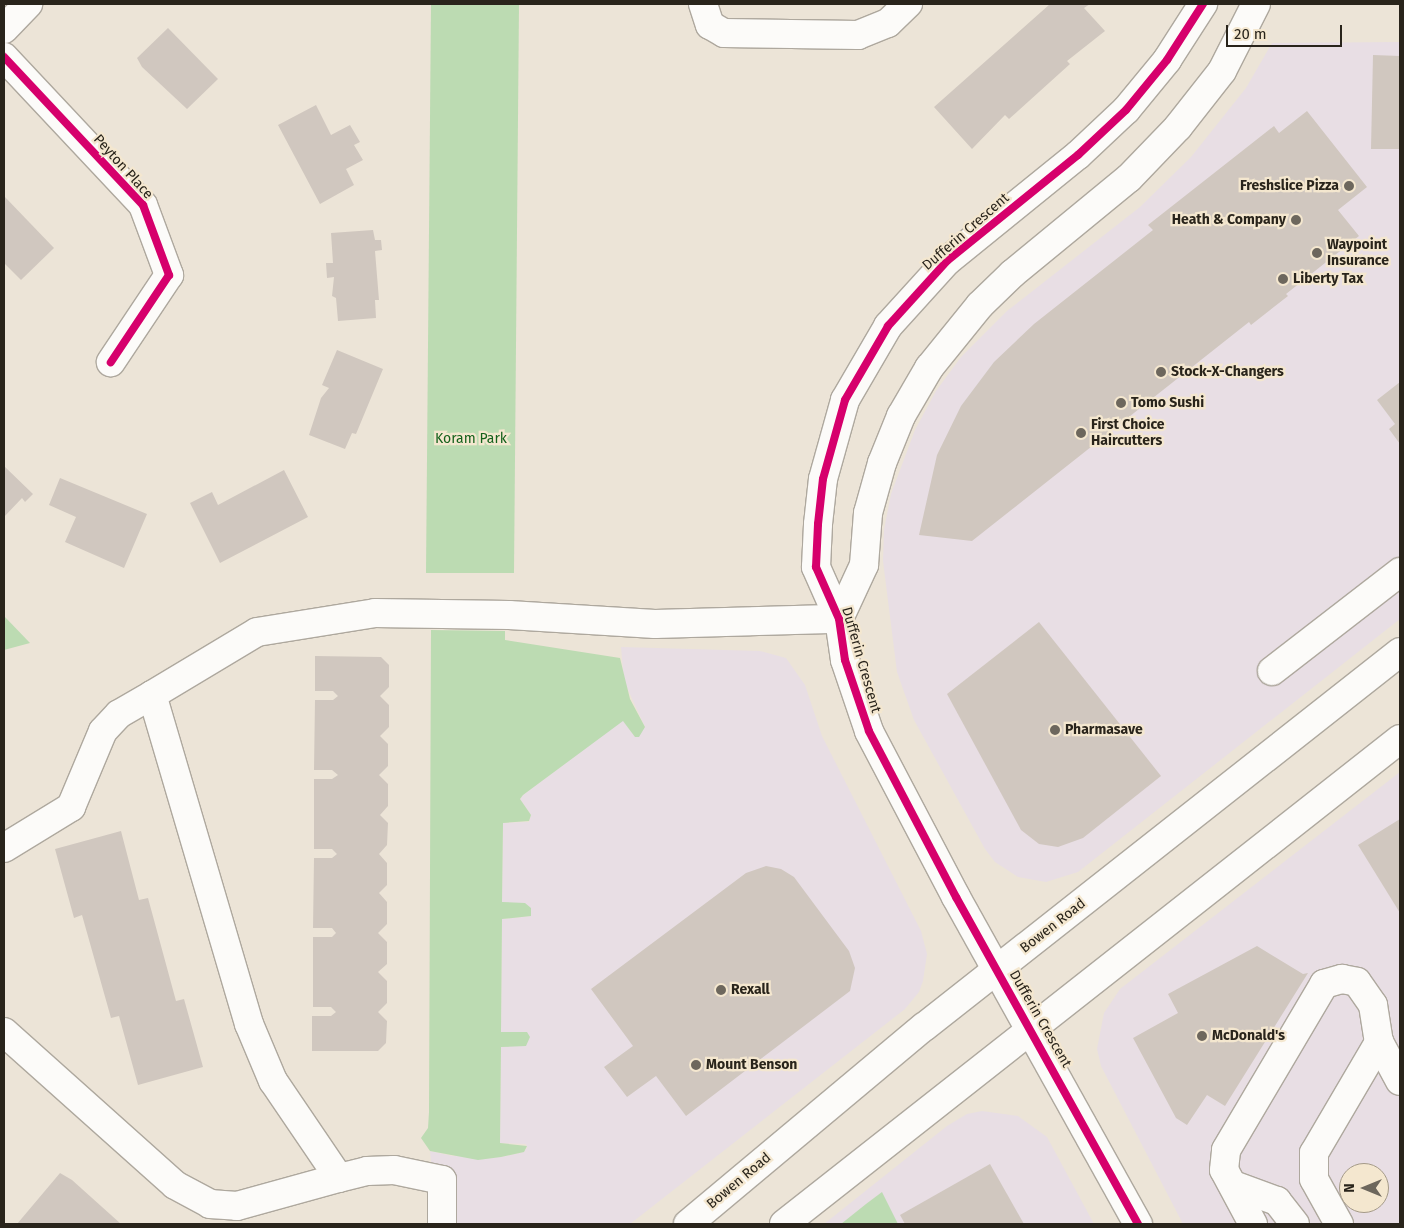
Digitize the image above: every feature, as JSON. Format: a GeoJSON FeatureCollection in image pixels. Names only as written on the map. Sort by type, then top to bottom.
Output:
{"type":"FeatureCollection","features":[{"type":"Feature","properties":{"kind":"street"},"geometry":{"type":"LineString","coordinates":[[4,29],[28,4]]}},
{"type":"Feature","properties":{"kind":"street"},"geometry":{"type":"LineString","coordinates":[[703,4],[710,25],[724,33],[858,35],[888,23],[908,4]]}},
{"type":"Feature","properties":{"kind":"street","name":"Dufferin Crescent"},"geometry":{"type":"LineString","coordinates":[[1138,1224],[997,969],[869,730],[845,660],[839,619],[816,567],[818,524],[823,479],[832,440],[845,400],[864,362],[888,326],[947,261],[1078,155],[1126,110],[1167,60],[1203,4]]}},
{"type":"Feature","properties":{"kind":"street","name":"Dufferin Crescent"},"geometry":{"type":"LineString","coordinates":[[839,619],[864,565],[868,513],[882,463],[901,416],[929,368],[980,305],[1012,274],[1129,178],[1178,127],[1222,71],[1256,4]]}},
{"type":"Feature","properties":{"kind":"street","name":"Peyton Place"},"geometry":{"type":"LineString","coordinates":[[4,57],[143,205],[169,275],[112,362]]}},
{"type":"Feature","properties":{"kind":"street"},"geometry":{"type":"LineString","coordinates":[[1272,671],[1400,572]]}},
{"type":"Feature","properties":{"kind":"street"},"geometry":{"type":"LineString","coordinates":[[4,848],[71,807],[103,730],[119,714],[257,632],[374,613],[509,616],[655,624],[839,619]]}},
{"type":"Feature","properties":{"kind":"street","name":"Bowen Road"},"geometry":{"type":"LineString","coordinates":[[688,1224],[997,969],[1400,652]]}},
{"type":"Feature","properties":{"kind":"street"},"geometry":{"type":"LineString","coordinates":[[152,695],[250,1024],[274,1081],[339,1178]]}},
{"type":"Feature","properties":{"kind":"street"},"geometry":{"type":"LineString","coordinates":[[784,1224],[1400,739]]}},
{"type":"Feature","properties":{"kind":"street"},"geometry":{"type":"LineString","coordinates":[[1253,1224],[1224,1170],[1226,1150],[1324,984],[1342,978],[1357,982],[1373,1005],[1379,1042],[1400,1081]]}},
{"type":"Feature","properties":{"kind":"street"},"geometry":{"type":"LineString","coordinates":[[4,1032],[175,1185],[210,1204],[236,1206],[367,1171],[394,1170],[442,1180],[442,1224]]}},
{"type":"Feature","properties":{"kind":"street"},"geometry":{"type":"LineString","coordinates":[[1339,1224],[1314,1178],[1314,1153],[1379,1042]]}},
{"type":"Feature","properties":{"kind":"street"},"geometry":{"type":"LineString","coordinates":[[1233,1185],[1277,1201],[1295,1224]]}},
{"type":"Feature","properties":{"kind":"shaded area"},"geometry":{"type":"Polygon","coordinates":[[[1400,42],[1400,619],[1078,872],[1046,882],[1018,877],[995,862],[985,849],[914,720],[897,672],[883,561],[884,530],[891,494],[915,430],[936,391],[961,357],[1007,311],[1140,207],[1191,157],[1246,88],[1272,43],[1400,42]]]}},
{"type":"Feature","properties":{"kind":"shaded area"},"geometry":{"type":"Polygon","coordinates":[[[621,647],[760,651],[786,658],[805,685],[822,736],[921,931],[927,954],[923,981],[919,992],[905,1009],[630,1224],[437,1224],[430,1151],[452,1156],[501,1157],[524,1152],[527,1148],[526,1144],[500,1143],[501,1046],[526,1046],[523,1032],[501,1032],[502,919],[531,916],[502,903],[503,823],[529,822],[531,815],[520,799],[523,795],[623,720],[635,737],[645,727],[624,681],[621,647]]]}},
{"type":"Feature","properties":{"kind":"shaded area"},"geometry":{"type":"Polygon","coordinates":[[[1400,772],[1400,1224],[1183,1224],[1101,1066],[1097,1049],[1104,1013],[1120,989],[1400,772]]]}},
{"type":"Feature","properties":{"kind":"shaded area"},"geometry":{"type":"Polygon","coordinates":[[[982,1111],[1018,1116],[1047,1137],[1094,1224],[824,1224],[947,1126],[967,1114],[982,1111]]]}},
{"type":"Feature","properties":{"kind":"green space","name":"Koram Park"},"geometry":{"type":"Polygon","coordinates":[[[431,4],[519,4],[514,573],[426,573],[431,4]]]}},
{"type":"Feature","properties":{"kind":"green space"},"geometry":{"type":"Polygon","coordinates":[[[4,616],[30,643],[4,650],[4,616]]]}},
{"type":"Feature","properties":{"kind":"green space"},"geometry":{"type":"Polygon","coordinates":[[[431,630],[505,631],[505,640],[620,658],[630,699],[645,727],[639,737],[635,737],[623,721],[523,795],[520,799],[531,815],[529,821],[503,823],[502,902],[525,903],[531,908],[531,916],[502,919],[501,1032],[527,1032],[530,1037],[526,1046],[501,1047],[500,1143],[527,1146],[524,1152],[478,1160],[430,1151],[421,1138],[428,1128],[429,1112],[431,630]]]}},
{"type":"Feature","properties":{"kind":"green space"},"geometry":{"type":"Polygon","coordinates":[[[882,1192],[898,1224],[841,1224],[866,1204],[882,1192]]]}},
{"type":"Feature","properties":{"kind":"building"},"geometry":{"type":"Polygon","coordinates":[[[1050,4],[1090,4],[1084,8],[1105,31],[1067,61],[1070,64],[1009,119],[1005,115],[972,149],[934,107],[1050,4]]]}},
{"type":"Feature","properties":{"kind":"building"},"geometry":{"type":"Polygon","coordinates":[[[168,28],[218,79],[187,109],[142,67],[137,58],[168,28]]]}},
{"type":"Feature","properties":{"kind":"building"},"geometry":{"type":"Polygon","coordinates":[[[1373,55],[1400,56],[1400,149],[1371,149],[1373,55]]]}},
{"type":"Feature","properties":{"kind":"building"},"geometry":{"type":"Polygon","coordinates":[[[316,105],[331,135],[350,125],[360,142],[354,145],[363,160],[346,169],[354,185],[320,204],[278,125],[316,105]]]}},
{"type":"Feature","properties":{"kind":"building"},"geometry":{"type":"Polygon","coordinates":[[[1307,111],[1367,187],[1338,210],[1359,236],[1286,294],[1288,296],[1251,325],[1249,322],[972,541],[919,535],[937,455],[961,406],[994,362],[1034,324],[1153,230],[1148,225],[1274,126],[1279,133],[1307,111]]]}},
{"type":"Feature","properties":{"kind":"building"},"geometry":{"type":"Polygon","coordinates":[[[4,196],[54,248],[21,280],[4,263],[4,196]]]}},
{"type":"Feature","properties":{"kind":"building"},"geometry":{"type":"Polygon","coordinates":[[[373,230],[375,240],[381,240],[382,250],[375,251],[379,300],[375,300],[376,318],[338,321],[336,298],[332,296],[334,277],[327,278],[326,263],[333,263],[331,233],[373,230]]]}},
{"type":"Feature","properties":{"kind":"building"},"geometry":{"type":"Polygon","coordinates":[[[337,350],[383,369],[356,434],[352,433],[345,449],[309,435],[321,398],[329,388],[322,385],[337,350]]]}},
{"type":"Feature","properties":{"kind":"building"},"geometry":{"type":"Polygon","coordinates":[[[1400,382],[1400,444],[1389,429],[1395,424],[1377,400],[1400,382]]]}},
{"type":"Feature","properties":{"kind":"building"},"geometry":{"type":"Polygon","coordinates":[[[4,466],[33,494],[25,502],[22,498],[4,517],[4,466]]]}},
{"type":"Feature","properties":{"kind":"building"},"geometry":{"type":"Polygon","coordinates":[[[284,470],[308,517],[220,563],[190,503],[212,492],[218,505],[284,470]]]}},
{"type":"Feature","properties":{"kind":"building"},"geometry":{"type":"Polygon","coordinates":[[[60,478],[147,514],[124,568],[65,542],[76,517],[49,505],[60,478]]]}},
{"type":"Feature","properties":{"kind":"building"},"geometry":{"type":"Polygon","coordinates":[[[1039,622],[1161,776],[1083,838],[1058,847],[1039,844],[1021,830],[947,694],[1039,622]]]}},
{"type":"Feature","properties":{"kind":"building"},"geometry":{"type":"Polygon","coordinates":[[[315,656],[381,657],[389,665],[389,687],[380,696],[389,705],[389,727],[380,736],[388,744],[388,766],[379,775],[388,784],[388,806],[380,815],[388,823],[387,845],[379,854],[387,863],[387,885],[379,893],[387,902],[387,924],[378,933],[387,942],[387,964],[378,972],[387,981],[387,1003],[378,1012],[387,1021],[386,1043],[378,1051],[312,1051],[312,1016],[331,1016],[336,1012],[331,1007],[313,1007],[313,937],[332,937],[336,933],[332,928],[313,928],[314,858],[332,858],[337,854],[332,849],[314,849],[314,779],[332,779],[338,775],[332,770],[314,770],[315,700],[333,700],[338,696],[333,691],[315,691],[315,656]]]}},
{"type":"Feature","properties":{"kind":"building"},"geometry":{"type":"Polygon","coordinates":[[[1400,819],[1400,913],[1358,845],[1400,819]]]}},
{"type":"Feature","properties":{"kind":"building"},"geometry":{"type":"Polygon","coordinates":[[[121,831],[139,900],[148,898],[176,1001],[184,999],[203,1067],[138,1085],[119,1016],[111,1018],[82,915],[74,918],[55,849],[121,831]]]}},
{"type":"Feature","properties":{"kind":"building","name":"Rexall"},"geometry":{"type":"Polygon","coordinates":[[[766,866],[781,869],[794,877],[849,951],[855,968],[850,991],[686,1116],[656,1076],[627,1097],[604,1067],[633,1046],[591,989],[746,873],[766,866]]]}},
{"type":"Feature","properties":{"kind":"building","name":"McDonald's"},"geometry":{"type":"Polygon","coordinates":[[[1257,946],[1303,974],[1308,973],[1225,1106],[1207,1095],[1187,1125],[1176,1118],[1133,1038],[1178,1013],[1168,994],[1257,946]]]}},
{"type":"Feature","properties":{"kind":"building"},"geometry":{"type":"Polygon","coordinates":[[[990,1164],[1024,1224],[905,1224],[900,1215],[990,1164]]]}},
{"type":"Feature","properties":{"kind":"building"},"geometry":{"type":"Polygon","coordinates":[[[60,1173],[72,1180],[121,1224],[17,1224],[60,1173]]]}},
{"type":"Feature","properties":{"kind":"cycle path"},"geometry":{"type":"LineString","coordinates":[[1138,1224],[956,897],[869,731],[845,660],[839,619],[816,567],[818,524],[823,479],[845,400],[888,326],[947,261],[1078,155],[1126,110],[1167,60],[1203,4]]}},
{"type":"Feature","properties":{"kind":"cycle path"},"geometry":{"type":"LineString","coordinates":[[4,57],[143,205],[169,275],[111,362]]}},
{"type":"Feature","properties":{"kind":"place","name":"Freshslice Pizza"},"geometry":{"type":"Point","coordinates":[1349,186]}},
{"type":"Feature","properties":{"kind":"place","name":"Heath & Company"},"geometry":{"type":"Point","coordinates":[1296,220]}},
{"type":"Feature","properties":{"kind":"place","name":"Waypoint Insurance"},"geometry":{"type":"Point","coordinates":[1317,253]}},
{"type":"Feature","properties":{"kind":"place","name":"Liberty Tax"},"geometry":{"type":"Point","coordinates":[1283,279]}},
{"type":"Feature","properties":{"kind":"place","name":"Stock-X-Changers"},"geometry":{"type":"Point","coordinates":[1161,372]}},
{"type":"Feature","properties":{"kind":"place","name":"Tomo Sushi"},"geometry":{"type":"Point","coordinates":[1121,403]}},
{"type":"Feature","properties":{"kind":"place","name":"First Choice Haircutters"},"geometry":{"type":"Point","coordinates":[1081,433]}},
{"type":"Feature","properties":{"kind":"place","name":"Pharmasave"},"geometry":{"type":"Point","coordinates":[1055,730]}},
{"type":"Feature","properties":{"kind":"place","name":"Rexall"},"geometry":{"type":"Point","coordinates":[721,990]}},
{"type":"Feature","properties":{"kind":"place","name":"McDonald's"},"geometry":{"type":"Point","coordinates":[1202,1036]}},
{"type":"Feature","properties":{"kind":"place","name":"Mount Benson"},"geometry":{"type":"Point","coordinates":[696,1065]}}]}
